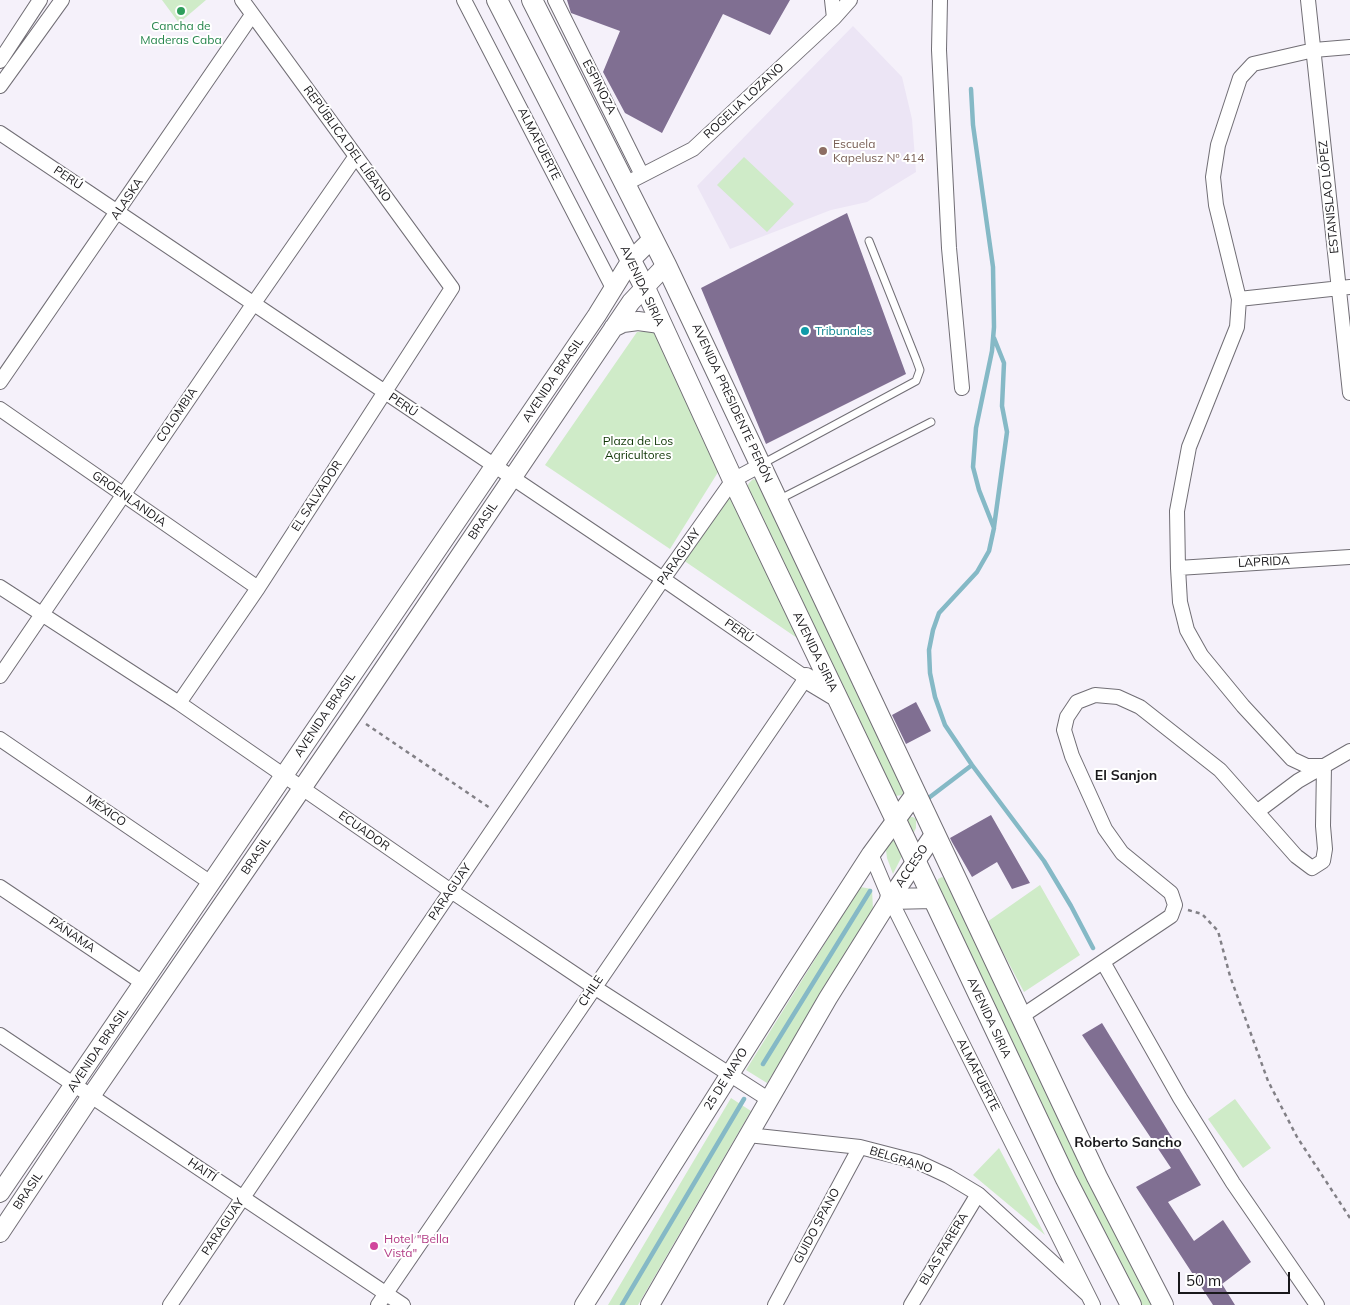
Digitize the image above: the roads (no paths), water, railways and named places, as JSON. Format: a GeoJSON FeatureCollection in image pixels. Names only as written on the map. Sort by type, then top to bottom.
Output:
{"type":"FeatureCollection","features":[{"type":"Feature","properties":{"kind":"main road","name":"AVENIDA SIRIA"},"geometry":{"type":"LineString","coordinates":[[497,0],[645,288],[733,480],[916,860],[1066,1179],[1131,1305]]}},
{"type":"Feature","properties":{"kind":"main road","name":"AVENIDA PRESIDENTE PERÓN"},"geometry":{"type":"LineString","coordinates":[[532,0],[634,180],[653,238],[919,802]]}},
{"type":"Feature","properties":{"kind":"main road"},"geometry":{"type":"LineString","coordinates":[[806,678],[836,696]]}},
{"type":"Feature","properties":{"kind":"main road"},"geometry":{"type":"LineString","coordinates":[[919,802],[1097,1177],[1163,1305]]}},
{"type":"Feature","properties":{"kind":"main road"},"geometry":{"type":"LineString","coordinates":[[890,899],[933,898]]}},
{"type":"Feature","properties":{"kind":"street"},"geometry":{"type":"LineString","coordinates":[[0,61],[40,0]]}},
{"type":"Feature","properties":{"kind":"street"},"geometry":{"type":"LineString","coordinates":[[0,86],[62,0]]}},
{"type":"Feature","properties":{"kind":"street","name":"REPÚBLICA DEL LÍBANO"},"geometry":{"type":"LineString","coordinates":[[242,0],[452,288]]}},
{"type":"Feature","properties":{"kind":"street","name":"ALMAFUERTE"},"geometry":{"type":"LineString","coordinates":[[464,0],[613,288]]}},
{"type":"Feature","properties":{"kind":"street","name":"ESPINOZA"},"geometry":{"type":"LineString","coordinates":[[555,0],[634,180]]}},
{"type":"Feature","properties":{"kind":"street"},"geometry":{"type":"LineString","coordinates":[[832,0],[834,18]]}},
{"type":"Feature","properties":{"kind":"street","name":"ROGELIA LOZANO"},"geometry":{"type":"LineString","coordinates":[[634,180],[693,149],[834,18],[850,0]]}},
{"type":"Feature","properties":{"kind":"street"},"geometry":{"type":"LineString","coordinates":[[940,0],[939,50],[949,248],[962,388]]}},
{"type":"Feature","properties":{"kind":"street","name":"ESTANISLAO LÓPEZ"},"geometry":{"type":"LineString","coordinates":[[1308,0],[1344,287],[1350,393]]}},
{"type":"Feature","properties":{"kind":"street","name":"ALASKA"},"geometry":{"type":"LineString","coordinates":[[0,382],[252,15]]}},
{"type":"Feature","properties":{"kind":"street"},"geometry":{"type":"LineString","coordinates":[[1324,766],[1307,766],[1292,759],[1243,706],[1201,655],[1187,630],[1180,602],[1177,511],[1189,448],[1237,327],[1238,299],[1217,212],[1213,177],[1218,145],[1240,78],[1253,64],[1314,50],[1350,47]]}},
{"type":"Feature","properties":{"kind":"street","name":"PERÚ"},"geometry":{"type":"LineString","coordinates":[[0,133],[119,211],[806,678]]}},
{"type":"Feature","properties":{"kind":"street","name":"COLOMBIA"},"geometry":{"type":"LineString","coordinates":[[0,676],[122,495],[356,156]]}},
{"type":"Feature","properties":{"kind":"street","name":"AVENIDA BRASIL"},"geometry":{"type":"LineString","coordinates":[[1,1189],[74,1085],[597,316],[631,260],[653,238]]}},
{"type":"Feature","properties":{"kind":"street","name":"AVENIDA BRASIL"},"geometry":{"type":"LineString","coordinates":[[512,478],[631,302],[666,265]]}},
{"type":"Feature","properties":{"kind":"street"},"geometry":{"type":"LineString","coordinates":[[1238,299],[1344,287]]}},
{"type":"Feature","properties":{"kind":"street","name":"EL SALVADOR"},"geometry":{"type":"LineString","coordinates":[[179,703],[258,588],[452,288]]}},
{"type":"Feature","properties":{"kind":"street"},"geometry":{"type":"LineString","coordinates":[[614,328],[623,323],[638,321],[660,324]]}},
{"type":"Feature","properties":{"kind":"street","name":"GROENLANDIA"},"geometry":{"type":"LineString","coordinates":[[0,409],[258,588]]}},
{"type":"Feature","properties":{"kind":"street"},"geometry":{"type":"LineString","coordinates":[[733,480],[761,465]]}},
{"type":"Feature","properties":{"kind":"street","name":"BRASIL"},"geometry":{"type":"LineString","coordinates":[[0,1233],[91,1096],[303,788],[512,478]]}},
{"type":"Feature","properties":{"kind":"street","name":"PARAGUAY"},"geometry":{"type":"LineString","coordinates":[[170,1305],[501,816],[733,480]]}},
{"type":"Feature","properties":{"kind":"street","name":"LAPRIDA"},"geometry":{"type":"LineString","coordinates":[[1178,568],[1350,557]]}},
{"type":"Feature","properties":{"kind":"street","name":"ECUADOR"},"geometry":{"type":"LineString","coordinates":[[0,587],[179,703],[451,891],[594,987],[763,1096]]}},
{"type":"Feature","properties":{"kind":"street","name":"CHILE"},"geometry":{"type":"LineString","coordinates":[[381,1299],[806,678]]}},
{"type":"Feature","properties":{"kind":"street"},"geometry":{"type":"LineString","coordinates":[[1022,1016],[1171,916],[1175,905],[1171,893],[1122,853],[1105,829],[1072,756],[1064,730],[1067,717],[1077,702],[1095,695],[1118,697],[1140,707],[1220,770],[1296,856],[1312,868],[1323,861],[1325,849],[1323,826],[1324,766]]}},
{"type":"Feature","properties":{"kind":"street","name":"MÉXICO"},"geometry":{"type":"LineString","coordinates":[[0,740],[211,883]]}},
{"type":"Feature","properties":{"kind":"street"},"geometry":{"type":"LineString","coordinates":[[1258,811],[1298,781],[1350,751]]}},
{"type":"Feature","properties":{"kind":"street"},"geometry":{"type":"LineString","coordinates":[[871,854],[896,821],[919,802]]}},
{"type":"Feature","properties":{"kind":"street","name":"ACCESO"},"geometry":{"type":"LineString","coordinates":[[890,899],[935,833]]}},
{"type":"Feature","properties":{"kind":"street","name":"ALMAFUERTE"},"geometry":{"type":"LineString","coordinates":[[871,854],[890,899],[1091,1300]]}},
{"type":"Feature","properties":{"kind":"street","name":"25 DE MAYO"},"geometry":{"type":"LineString","coordinates":[[584,1305],[734,1078],[871,854]]}},
{"type":"Feature","properties":{"kind":"street","name":"PÁNAMA"},"geometry":{"type":"LineString","coordinates":[[0,887],[143,983]]}},
{"type":"Feature","properties":{"kind":"street"},"geometry":{"type":"LineString","coordinates":[[650,1305],[748,1135],[763,1096],[828,998],[890,899]]}},
{"type":"Feature","properties":{"kind":"street"},"geometry":{"type":"LineString","coordinates":[[1103,962],[1190,1115],[1233,1183],[1316,1305]]}},
{"type":"Feature","properties":{"kind":"street","name":"HAITÍ"},"geometry":{"type":"LineString","coordinates":[[0,1035],[243,1198],[381,1299],[403,1305]]}},
{"type":"Feature","properties":{"kind":"street","name":"BELGRANO"},"geometry":{"type":"LineString","coordinates":[[748,1135],[860,1148],[918,1162],[948,1176],[978,1194],[1091,1300]]}},
{"type":"Feature","properties":{"kind":"street","name":"GUIDO SPANO"},"geometry":{"type":"LineString","coordinates":[[775,1305],[860,1148]]}},
{"type":"Feature","properties":{"kind":"street","name":"BLAS PARERA"},"geometry":{"type":"LineString","coordinates":[[911,1305],[978,1194]]}},
{"type":"Feature","properties":{"kind":"lane"},"geometry":{"type":"LineString","coordinates":[[761,465],[916,381],[920,370],[918,364],[869,241]]}},
{"type":"Feature","properties":{"kind":"lane"},"geometry":{"type":"LineString","coordinates":[[778,500],[931,422]]}},
{"type":"Feature","properties":{"kind":"waterway"},"geometry":{"type":"LineString","coordinates":[[971,89],[973,125],[993,267],[994,327],[992,351],[976,428],[973,467],[979,490],[994,528],[989,551],[977,572],[939,613],[929,650],[930,673],[935,697],[945,725],[972,765],[1044,861],[1093,948]]}},
{"type":"Feature","properties":{"kind":"waterway"},"geometry":{"type":"LineString","coordinates":[[994,338],[1004,363],[1002,406],[1007,432],[994,527]]}},
{"type":"Feature","properties":{"kind":"waterway"},"geometry":{"type":"LineString","coordinates":[[926,800],[972,765]]}},
{"type":"Feature","properties":{"kind":"waterway"},"geometry":{"type":"LineString","coordinates":[[763,1064],[870,891]]}},
{"type":"Feature","properties":{"kind":"waterway"},"geometry":{"type":"LineString","coordinates":[[622,1305],[744,1099]]}},
{"type":"Feature","properties":{"kind":"place","name":"Cancha de Maderas Caba"},"geometry":{"type":"Point","coordinates":[181,11]}},
{"type":"Feature","properties":{"kind":"place","name":"Escuela Kapelusz Nº 414"},"geometry":{"type":"Point","coordinates":[823,151]}},
{"type":"Feature","properties":{"kind":"place","name":"Tribunales"},"geometry":{"type":"Point","coordinates":[805,331]}},
{"type":"Feature","properties":{"kind":"place","name":"Hotel \"Bella Vista\""},"geometry":{"type":"Point","coordinates":[374,1246]}},
{"type":"Feature","properties":{"kind":"district","name":"El Sanjon"},"geometry":{"type":"Point","coordinates":[1126,776]}},
{"type":"Feature","properties":{"kind":"district","name":"Roberto Sancho"},"geometry":{"type":"Point","coordinates":[1128,1143]}},
{"type":"Feature","properties":{"kind":"park label","name":"Plaza de Los Agricultores"},"geometry":{"type":"Point","coordinates":[638,448]}}]}
